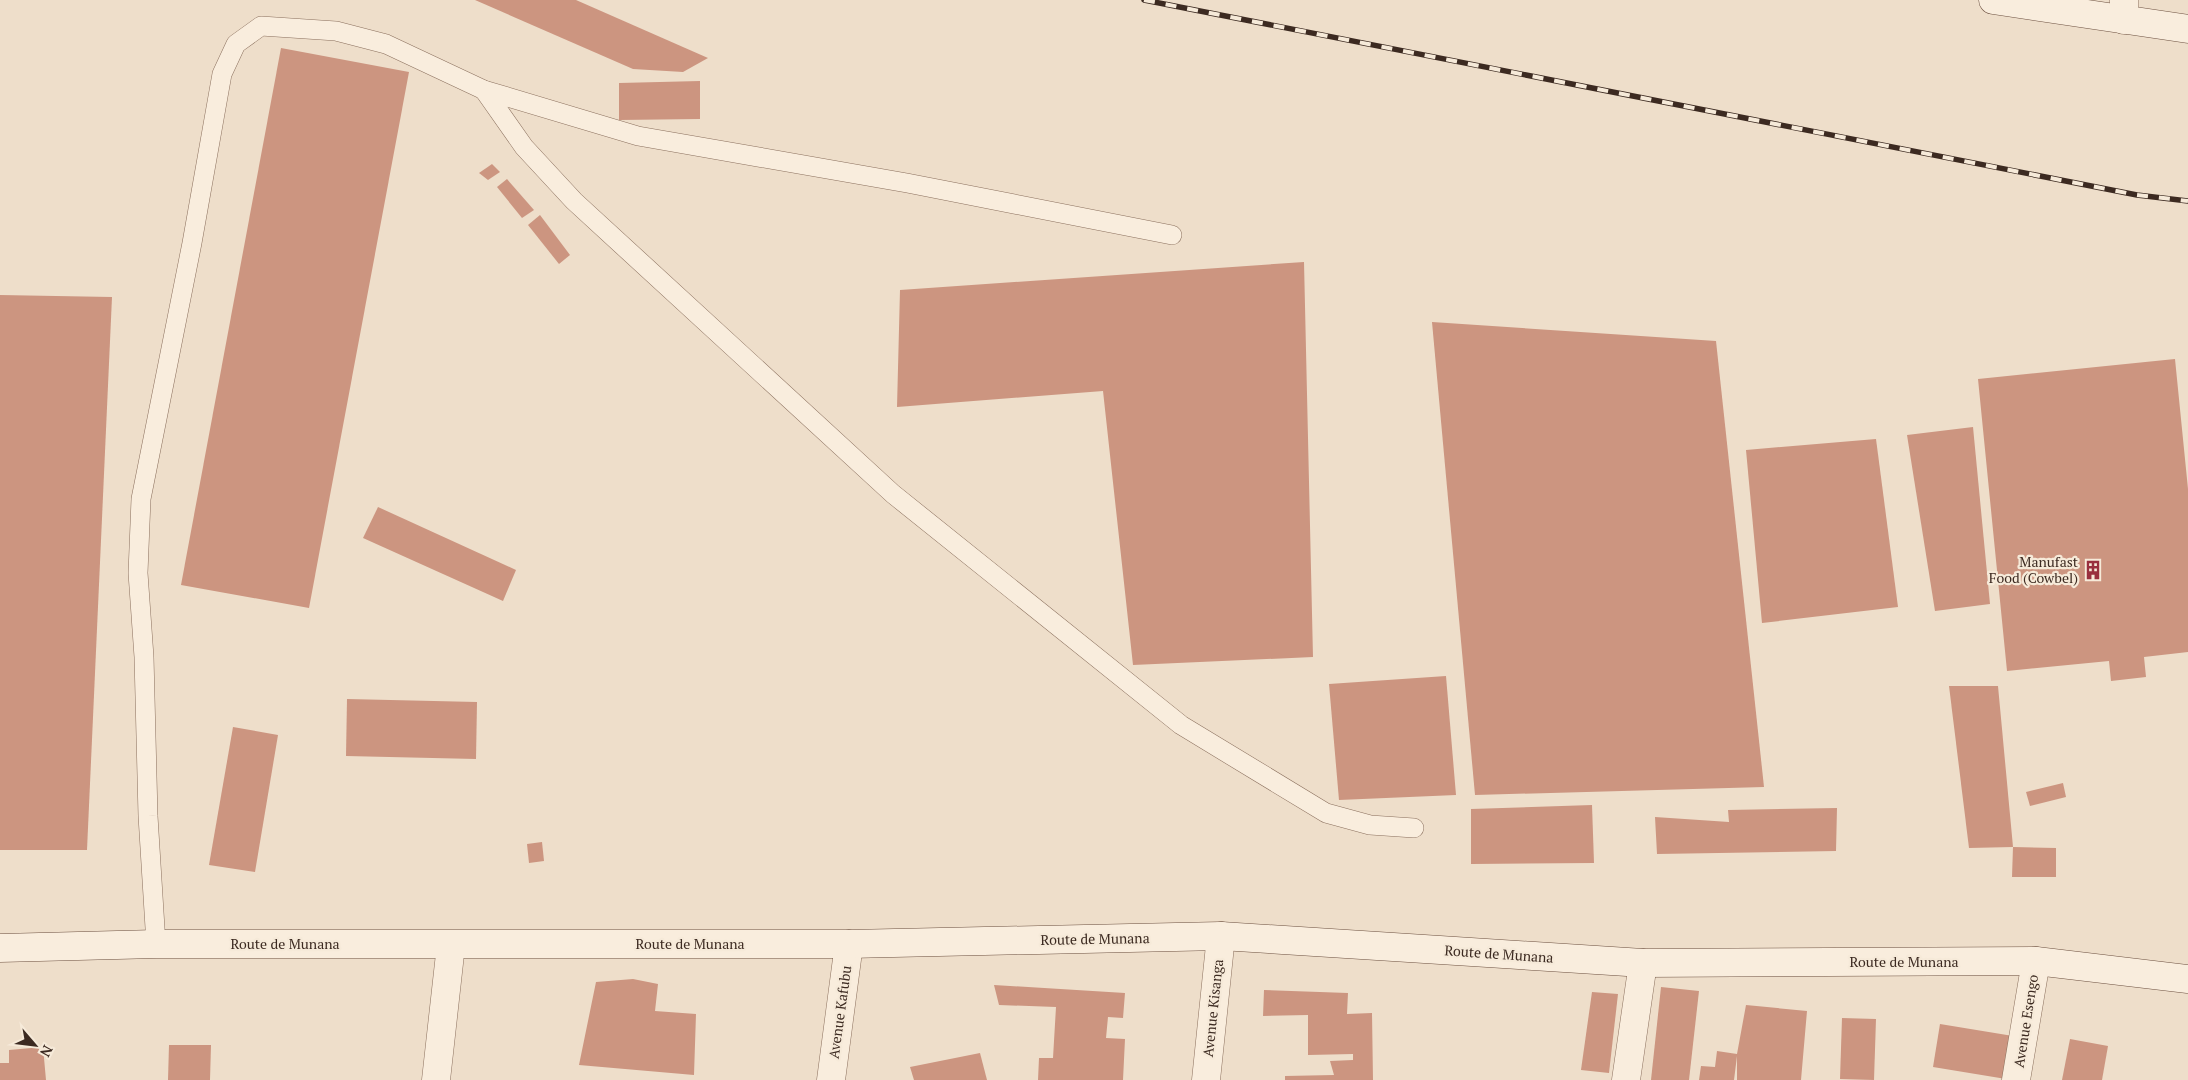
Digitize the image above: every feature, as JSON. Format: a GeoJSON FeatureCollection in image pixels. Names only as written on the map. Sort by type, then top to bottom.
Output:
{"type":"FeatureCollection","features":[{"type":"Feature","properties":{"kind":"main road"},"geometry":{"type":"LineString","coordinates":[[1993,0],[2124,10],[2188,29]]}},
{"type":"Feature","properties":{"kind":"main road","name":"Route de Munana"},"geometry":{"type":"LineString","coordinates":[[0,948],[156,944],[849,944],[1221,936],[1643,963],[2036,961],[2188,979]]}},
{"type":"Feature","properties":{"kind":"main road","name":"Avenue Kisanga"},"geometry":{"type":"LineString","coordinates":[[1206,1080],[1221,936]]}},
{"type":"Feature","properties":{"kind":"main road","name":"Avenue Kafubu"},"geometry":{"type":"LineString","coordinates":[[831,1080],[849,944]]}},
{"type":"Feature","properties":{"kind":"main road"},"geometry":{"type":"LineString","coordinates":[[436,1080],[451,945]]}},
{"type":"Feature","properties":{"kind":"main road","name":"Avenue Esengo"},"geometry":{"type":"LineString","coordinates":[[2016,1080],[2036,961]]}},
{"type":"Feature","properties":{"kind":"main road"},"geometry":{"type":"LineString","coordinates":[[1626,1080],[1643,963]]}},
{"type":"Feature","properties":{"kind":"lane"},"geometry":{"type":"LineString","coordinates":[[156,944],[148,816],[144,657],[138,573],[141,499],[192,243],[222,74],[236,44],[260,26],[336,31],[386,44],[484,90],[638,136],[907,183],[1172,235]]}},
{"type":"Feature","properties":{"kind":"lane"},"geometry":{"type":"LineString","coordinates":[[484,90],[524,146],[574,201],[893,494],[1181,725],[1326,813],[1370,825],[1414,828]]}},
{"type":"Feature","properties":{"kind":"building"},"geometry":{"type":"Polygon","coordinates":[[[475,0],[576,0],[708,58],[683,72],[633,69],[475,0]]]}},
{"type":"Feature","properties":{"kind":"building"},"geometry":{"type":"Polygon","coordinates":[[[281,48],[409,72],[309,608],[181,585],[281,48]]]}},
{"type":"Feature","properties":{"kind":"building"},"geometry":{"type":"Polygon","coordinates":[[[700,81],[700,119],[619,120],[619,83],[700,81]]]}},
{"type":"Feature","properties":{"kind":"building"},"geometry":{"type":"Polygon","coordinates":[[[492,164],[500,172],[488,180],[479,173],[492,164]]]}},
{"type":"Feature","properties":{"kind":"building"},"geometry":{"type":"Polygon","coordinates":[[[507,179],[534,210],[522,218],[497,187],[507,179]]]}},
{"type":"Feature","properties":{"kind":"building"},"geometry":{"type":"Polygon","coordinates":[[[540,215],[570,255],[559,264],[528,225],[540,215]]]}},
{"type":"Feature","properties":{"kind":"building"},"geometry":{"type":"Polygon","coordinates":[[[1304,262],[1313,657],[1133,665],[1103,391],[897,407],[900,290],[1304,262]]]}},
{"type":"Feature","properties":{"kind":"building"},"geometry":{"type":"Polygon","coordinates":[[[0,295],[112,297],[87,850],[0,850],[0,295]]]}},
{"type":"Feature","properties":{"kind":"building"},"geometry":{"type":"Polygon","coordinates":[[[1432,322],[1716,341],[1764,787],[1475,795],[1432,322]]]}},
{"type":"Feature","properties":{"kind":"building","name":"Manufast Food (Cowbel)"},"geometry":{"type":"Polygon","coordinates":[[[2175,359],[2188,489],[2188,652],[2144,657],[2146,677],[2111,681],[2109,661],[2007,671],[1978,379],[2175,359]]]}},
{"type":"Feature","properties":{"kind":"building"},"geometry":{"type":"Polygon","coordinates":[[[1973,427],[1990,604],[1935,611],[1907,435],[1973,427]]]}},
{"type":"Feature","properties":{"kind":"building"},"geometry":{"type":"Polygon","coordinates":[[[1876,439],[1898,607],[1762,623],[1746,450],[1876,439]]]}},
{"type":"Feature","properties":{"kind":"building"},"geometry":{"type":"Polygon","coordinates":[[[378,507],[516,570],[503,601],[363,538],[378,507]]]}},
{"type":"Feature","properties":{"kind":"building"},"geometry":{"type":"Polygon","coordinates":[[[1446,676],[1456,795],[1339,800],[1329,684],[1446,676]]]}},
{"type":"Feature","properties":{"kind":"building"},"geometry":{"type":"Polygon","coordinates":[[[1949,686],[1998,686],[2013,847],[1969,848],[1949,686]]]}},
{"type":"Feature","properties":{"kind":"building"},"geometry":{"type":"Polygon","coordinates":[[[347,699],[477,702],[476,759],[346,756],[347,699]]]}},
{"type":"Feature","properties":{"kind":"building"},"geometry":{"type":"Polygon","coordinates":[[[233,727],[278,735],[255,872],[209,865],[233,727]]]}},
{"type":"Feature","properties":{"kind":"building"},"geometry":{"type":"Polygon","coordinates":[[[2063,783],[2066,797],[2030,806],[2026,792],[2063,783]]]}},
{"type":"Feature","properties":{"kind":"building"},"geometry":{"type":"Polygon","coordinates":[[[1592,805],[1594,863],[1471,864],[1471,809],[1592,805]]]}},
{"type":"Feature","properties":{"kind":"building"},"geometry":{"type":"Polygon","coordinates":[[[1837,808],[1836,851],[1657,854],[1655,817],[1729,822],[1728,810],[1837,808]]]}},
{"type":"Feature","properties":{"kind":"building"},"geometry":{"type":"Polygon","coordinates":[[[542,842],[544,861],[529,863],[527,844],[542,842]]]}},
{"type":"Feature","properties":{"kind":"building"},"geometry":{"type":"Polygon","coordinates":[[[2013,847],[2056,848],[2056,877],[2012,877],[2013,847]]]}},
{"type":"Feature","properties":{"kind":"building"},"geometry":{"type":"Polygon","coordinates":[[[633,979],[658,984],[655,1011],[696,1014],[694,1075],[579,1065],[596,982],[633,979]]]}},
{"type":"Feature","properties":{"kind":"building"},"geometry":{"type":"Polygon","coordinates":[[[994,985],[1125,993],[1123,1018],[1108,1017],[1106,1038],[1125,1039],[1123,1080],[1038,1080],[1039,1058],[1053,1058],[1056,1007],[999,1005],[994,985]]]}},
{"type":"Feature","properties":{"kind":"building"},"geometry":{"type":"Polygon","coordinates":[[[1661,987],[1699,991],[1689,1080],[1651,1080],[1661,987]]]}},
{"type":"Feature","properties":{"kind":"building"},"geometry":{"type":"Polygon","coordinates":[[[1264,990],[1348,993],[1347,1014],[1372,1013],[1373,1080],[1285,1080],[1285,1076],[1334,1075],[1330,1061],[1353,1060],[1353,1054],[1308,1055],[1308,1015],[1263,1016],[1264,990]]]}},
{"type":"Feature","properties":{"kind":"building"},"geometry":{"type":"Polygon","coordinates":[[[1592,992],[1618,994],[1609,1073],[1581,1070],[1592,992]]]}},
{"type":"Feature","properties":{"kind":"building"},"geometry":{"type":"Polygon","coordinates":[[[1746,1005],[1807,1011],[1801,1080],[1737,1080],[1737,1056],[1734,1080],[1699,1080],[1701,1066],[1715,1067],[1717,1051],[1737,1054],[1746,1005]]]}},
{"type":"Feature","properties":{"kind":"building"},"geometry":{"type":"Polygon","coordinates":[[[1842,1018],[1876,1019],[1874,1080],[1840,1079],[1842,1018]]]}},
{"type":"Feature","properties":{"kind":"building"},"geometry":{"type":"Polygon","coordinates":[[[1940,1024],[2013,1036],[2006,1079],[1933,1067],[1940,1024]]]}},
{"type":"Feature","properties":{"kind":"building"},"geometry":{"type":"Polygon","coordinates":[[[2070,1039],[2108,1046],[2102,1080],[2062,1080],[2070,1039]]]}},
{"type":"Feature","properties":{"kind":"building"},"geometry":{"type":"Polygon","coordinates":[[[169,1045],[211,1045],[210,1080],[168,1080],[169,1045]]]}},
{"type":"Feature","properties":{"kind":"building"},"geometry":{"type":"Polygon","coordinates":[[[43,1047],[46,1080],[0,1080],[0,1063],[9,1063],[9,1050],[43,1047]]]}},
{"type":"Feature","properties":{"kind":"building"},"geometry":{"type":"Polygon","coordinates":[[[980,1053],[987,1080],[914,1080],[910,1067],[980,1053]]]}},
{"type":"Feature","properties":{"kind":"railway"},"geometry":{"type":"LineString","coordinates":[[1144,0],[2137,195],[2188,201]]}},
{"type":"Feature","properties":{"kind":"place","name":"Manufast Food (Cowbel)"},"geometry":{"type":"Point","coordinates":[2093,570]}}]}
